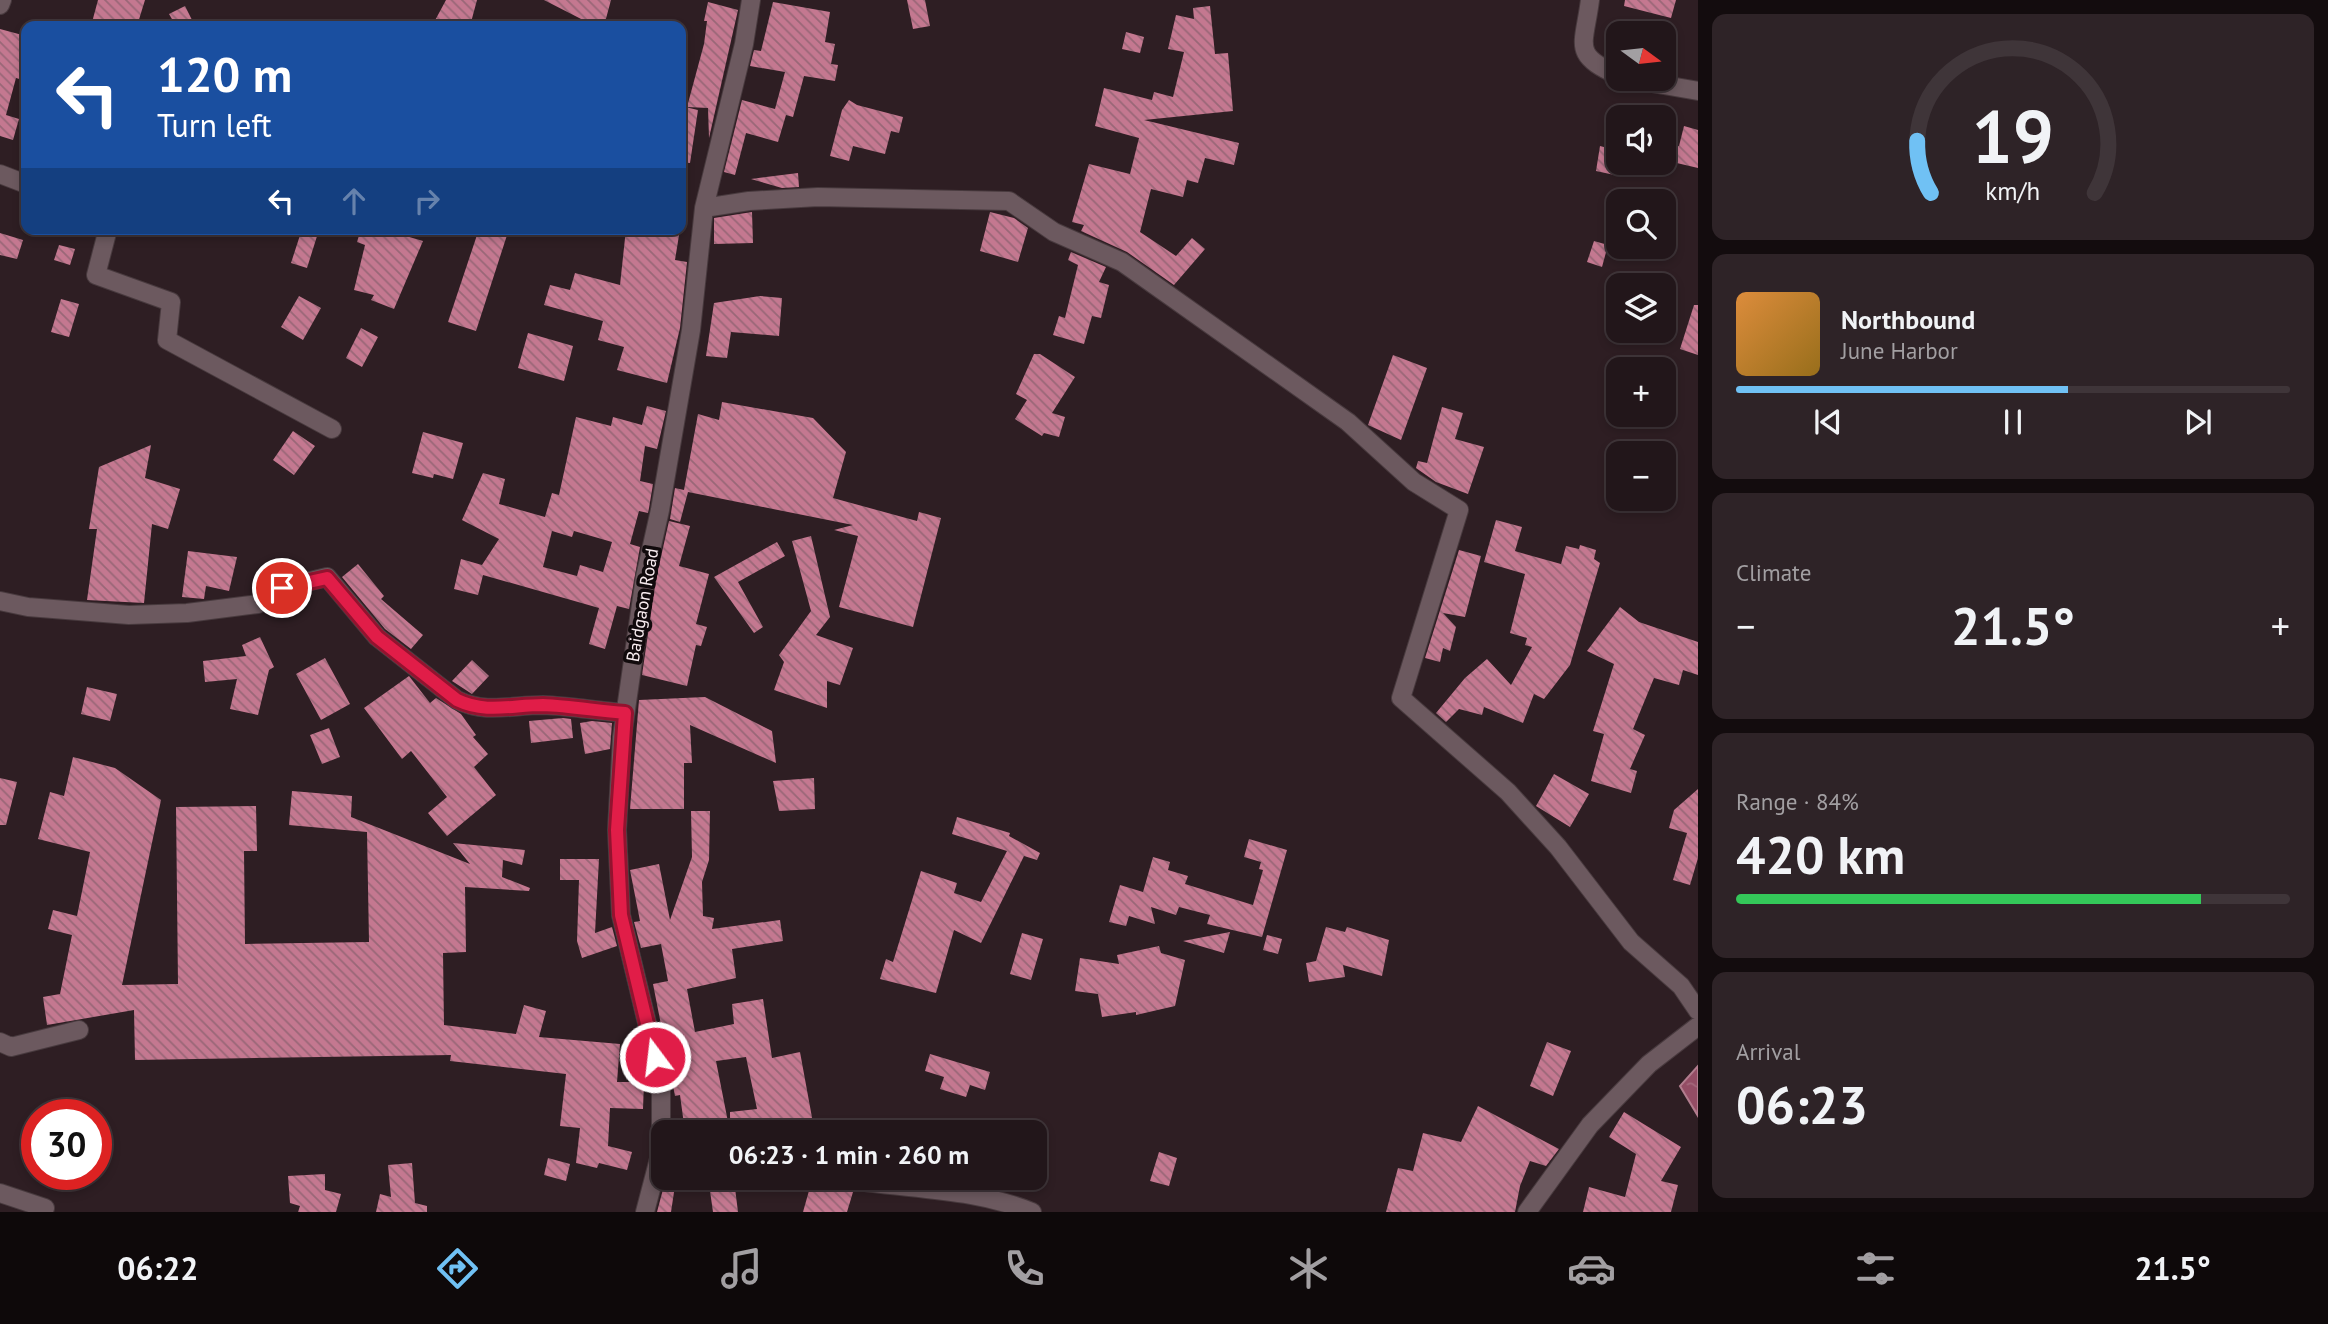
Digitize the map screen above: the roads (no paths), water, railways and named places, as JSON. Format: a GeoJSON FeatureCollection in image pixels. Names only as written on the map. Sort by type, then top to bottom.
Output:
{"type":"FeatureCollection","features":[{"type":"Feature","properties":{"kind":"street"},"geometry":{"type":"LineString","coordinates":[[0,5],[2,0]]}},
{"type":"Feature","properties":{"kind":"street","name":"Baidgaon Road"},"geometry":{"type":"LineString","coordinates":[[662,1120],[662,1082],[621,915],[617,830],[625,713],[645,577],[660,510],[691,330],[704,208],[744,44],[751,0]]}},
{"type":"Feature","properties":{"kind":"street"},"geometry":{"type":"LineString","coordinates":[[1590,0],[1584,50],[1591,63],[1606,70]]}},
{"type":"Feature","properties":{"kind":"street"},"geometry":{"type":"LineString","coordinates":[[1676,87],[1698,91]]}},
{"type":"Feature","properties":{"kind":"street"},"geometry":{"type":"LineString","coordinates":[[0,174],[21,182]]}},
{"type":"Feature","properties":{"kind":"street"},"geometry":{"type":"LineString","coordinates":[[704,208],[749,201],[818,197],[1009,201],[1054,232],[1122,262],[1348,422],[1415,482],[1459,510],[1401,698],[1508,792],[1558,847],[1630,942],[1681,986],[1698,1011]]}},
{"type":"Feature","properties":{"kind":"street"},"geometry":{"type":"LineString","coordinates":[[106,235],[96,275],[171,302],[167,340],[332,429]]}},
{"type":"Feature","properties":{"kind":"street"},"geometry":{"type":"LineString","coordinates":[[0,601],[29,607],[129,615],[187,613],[258,604],[282,588],[327,578],[377,637],[457,700],[469,706],[497,709],[542,705],[625,713]]}},
{"type":"Feature","properties":{"kind":"street"},"geometry":{"type":"LineString","coordinates":[[1527,1212],[1590,1125],[1649,1064],[1698,1026]]}},
{"type":"Feature","properties":{"kind":"street"},"geometry":{"type":"LineString","coordinates":[[0,1042],[10,1047],[79,1030]]}},
{"type":"Feature","properties":{"kind":"street","name":"Baidgaon Road"},"geometry":{"type":"LineString","coordinates":[[645,1212],[651,1190]]}},
{"type":"Feature","properties":{"kind":"street"},"geometry":{"type":"LineString","coordinates":[[938,1190],[1013,1204],[1032,1212]]}},
{"type":"Feature","properties":{"kind":"street"},"geometry":{"type":"LineString","coordinates":[[0,1193],[45,1208]]}},
{"type":"Feature","properties":{"kind":"water"},"geometry":{"type":"Polygon","coordinates":[[[1698,1066],[1698,1116],[1680,1086],[1698,1066]]]}}]}
